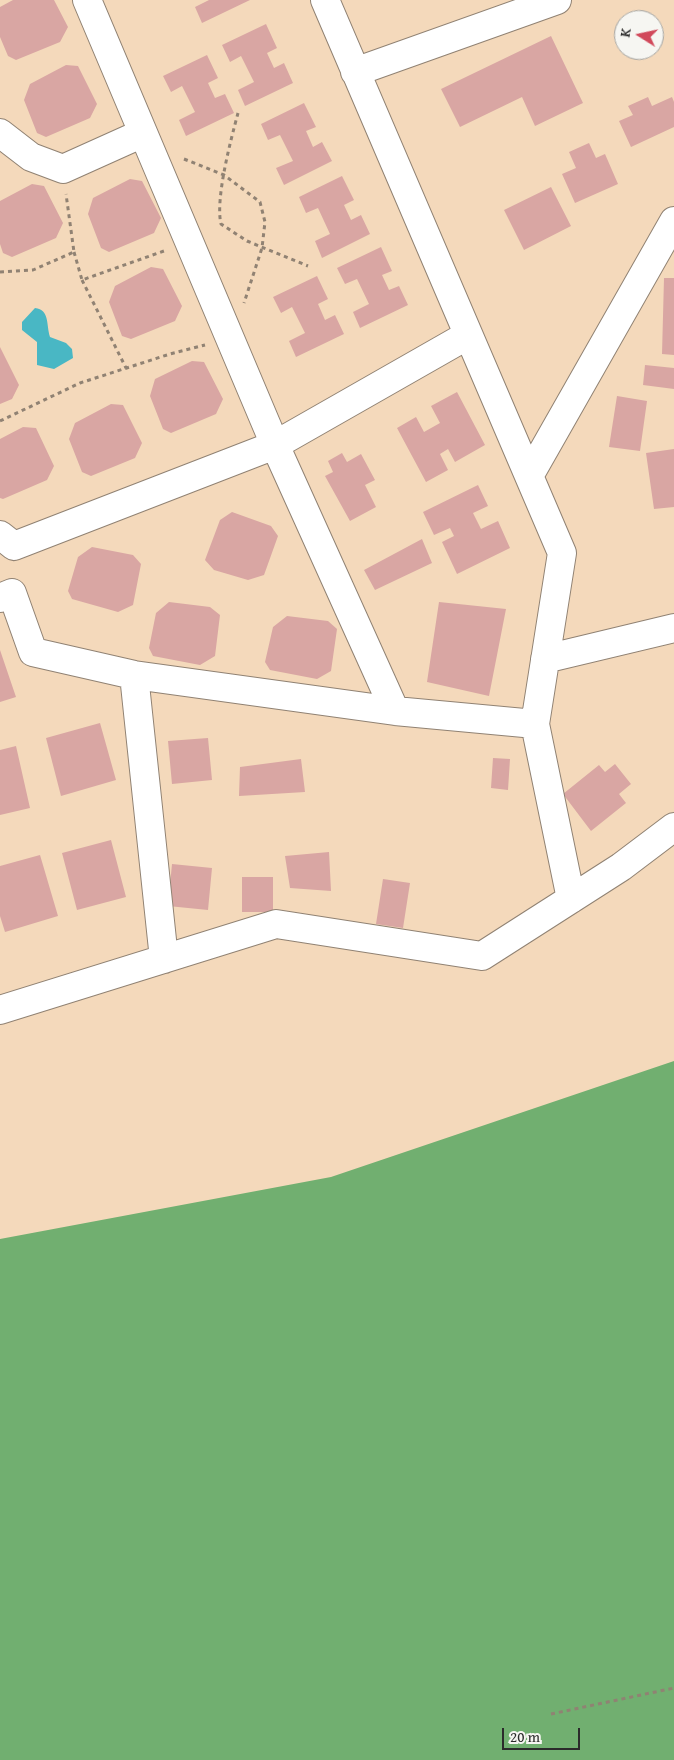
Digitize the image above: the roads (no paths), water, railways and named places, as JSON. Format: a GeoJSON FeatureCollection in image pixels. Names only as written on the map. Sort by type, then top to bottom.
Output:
{"type":"FeatureCollection","features":[{"type":"Feature","properties":{"kind":"street"},"geometry":{"type":"LineString","coordinates":[[87,0],[275,445],[395,711]]}},
{"type":"Feature","properties":{"kind":"street"},"geometry":{"type":"LineString","coordinates":[[325,0],[562,553],[535,724],[571,899]]}},
{"type":"Feature","properties":{"kind":"street"},"geometry":{"type":"LineString","coordinates":[[355,72],[558,0]]}},
{"type":"Feature","properties":{"kind":"street"},"geometry":{"type":"LineString","coordinates":[[0,132],[31,157],[63,169],[147,143]]}},
{"type":"Feature","properties":{"kind":"street"},"geometry":{"type":"LineString","coordinates":[[529,476],[674,221]]}},
{"type":"Feature","properties":{"kind":"street"},"geometry":{"type":"LineString","coordinates":[[0,535],[14,546],[275,445],[468,335]]}},
{"type":"Feature","properties":{"kind":"street"},"geometry":{"type":"LineString","coordinates":[[0,598],[12,593],[33,652],[134,675],[395,711],[535,724]]}},
{"type":"Feature","properties":{"kind":"street"},"geometry":{"type":"LineString","coordinates":[[545,659],[674,628]]}},
{"type":"Feature","properties":{"kind":"street"},"geometry":{"type":"LineString","coordinates":[[134,675],[164,959]]}},
{"type":"Feature","properties":{"kind":"street"},"geometry":{"type":"LineString","coordinates":[[0,1010],[276,924],[482,956],[620,868],[674,827]]}},
{"type":"Feature","properties":{"kind":"water"},"geometry":{"type":"Polygon","coordinates":[[[35,308],[40,309],[47,318],[50,337],[66,343],[72,349],[73,358],[54,369],[37,365],[37,342],[22,330],[22,322],[35,308]]]}}]}
